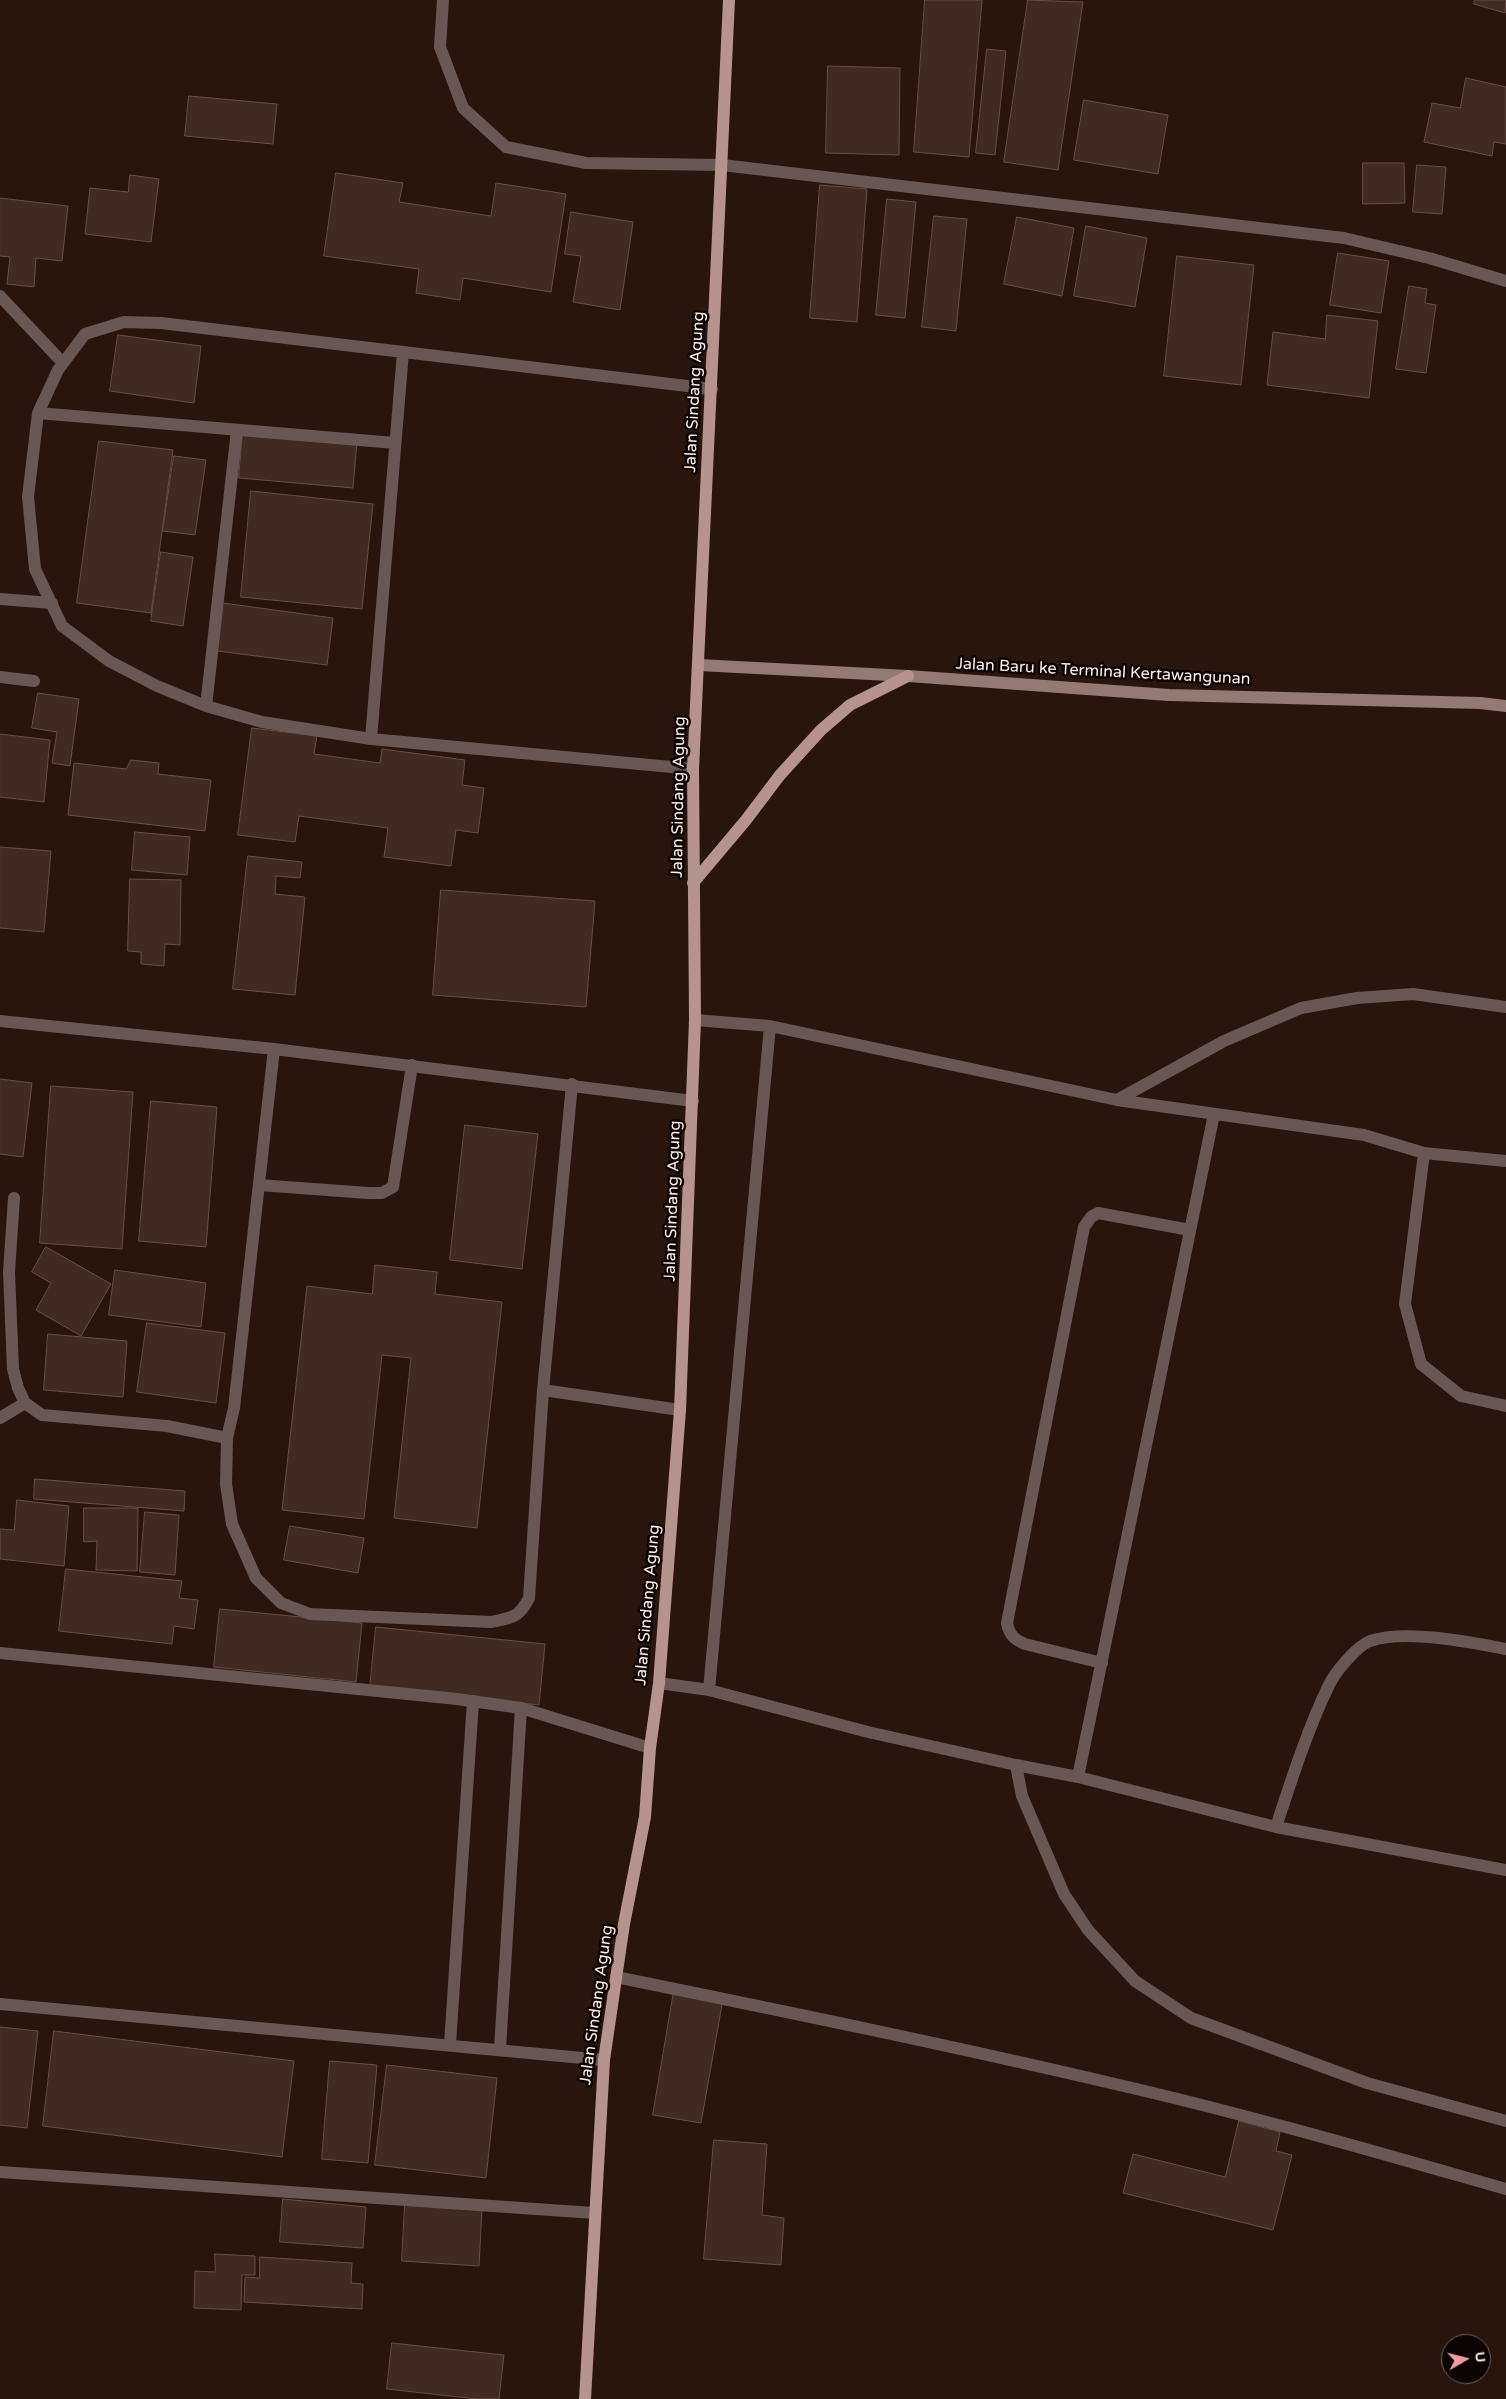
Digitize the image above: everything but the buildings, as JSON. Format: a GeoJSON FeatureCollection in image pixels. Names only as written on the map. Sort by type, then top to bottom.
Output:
{"type":"FeatureCollection","features":[{"type":"Feature","properties":{"kind":"main road","name":"Jalan Sindang Agung"},"geometry":{"type":"LineString","coordinates":[[585,2399],[604,2060],[632,1878],[645,1817],[650,1748],[659,1683],[680,1410],[695,1020],[693,769],[729,0]]}},
{"type":"Feature","properties":{"kind":"main road","name":"Jalan Baru ke Terminal Kertawangunan"},"geometry":{"type":"LineString","coordinates":[[699,665],[908,676],[1169,695],[1480,703],[1506,706]]}},
{"type":"Feature","properties":{"kind":"main road"},"geometry":{"type":"LineString","coordinates":[[693,883],[746,820],[780,775],[821,730],[850,705],[908,676]]}},
{"type":"Feature","properties":{"kind":"street"},"geometry":{"type":"LineString","coordinates":[[444,0],[440,47],[463,108],[506,147],[586,163],[722,165],[1344,238],[1429,258],[1506,281]]}},
{"type":"Feature","properties":{"kind":"street"},"geometry":{"type":"LineString","coordinates":[[0,296],[63,363]]}},
{"type":"Feature","properties":{"kind":"street"},"geometry":{"type":"LineString","coordinates":[[693,769],[371,739],[262,722],[206,706],[158,686],[109,661],[62,626],[35,569],[28,496],[38,413],[63,363],[85,334],[124,322],[161,323],[712,389]]}},
{"type":"Feature","properties":{"kind":"street"},"geometry":{"type":"LineString","coordinates":[[371,739],[403,352]]}},
{"type":"Feature","properties":{"kind":"street"},"geometry":{"type":"LineString","coordinates":[[38,413],[395,443]]}},
{"type":"Feature","properties":{"kind":"street"},"geometry":{"type":"LineString","coordinates":[[206,706],[237,430]]}},
{"type":"Feature","properties":{"kind":"street"},"geometry":{"type":"LineString","coordinates":[[0,599],[52,603]]}},
{"type":"Feature","properties":{"kind":"street"},"geometry":{"type":"LineString","coordinates":[[0,677],[34,681]]}},
{"type":"Feature","properties":{"kind":"street"},"geometry":{"type":"LineString","coordinates":[[1117,1100],[1224,1041],[1301,1008],[1357,998],[1413,994],[1506,1008]]}},
{"type":"Feature","properties":{"kind":"street"},"geometry":{"type":"LineString","coordinates":[[695,1020],[770,1026],[1117,1100],[1364,1135],[1424,1153],[1506,1160]]}},
{"type":"Feature","properties":{"kind":"street"},"geometry":{"type":"LineString","coordinates":[[0,1021],[274,1049],[572,1084],[693,1101]]}},
{"type":"Feature","properties":{"kind":"street"},"geometry":{"type":"LineString","coordinates":[[710,1690],[770,1026]]}},
{"type":"Feature","properties":{"kind":"street"},"geometry":{"type":"LineString","coordinates":[[274,1049],[234,1408],[227,1438],[226,1484],[232,1524],[256,1578],[281,1603],[310,1614],[491,1622],[510,1619],[522,1612],[528,1598],[543,1390],[572,1084]]}},
{"type":"Feature","properties":{"kind":"street"},"geometry":{"type":"LineString","coordinates":[[259,1185],[382,1194],[393,1186],[412,1065]]}},
{"type":"Feature","properties":{"kind":"street"},"geometry":{"type":"LineString","coordinates":[[1078,1777],[1214,1114]]}},
{"type":"Feature","properties":{"kind":"street"},"geometry":{"type":"LineString","coordinates":[[1424,1153],[1405,1304],[1420,1364],[1461,1396],[1506,1406]]}},
{"type":"Feature","properties":{"kind":"street"},"geometry":{"type":"LineString","coordinates":[[14,1198],[9,1272],[13,1369],[18,1388],[25,1403],[42,1415],[166,1426],[227,1438]]}},
{"type":"Feature","properties":{"kind":"street"},"geometry":{"type":"LineString","coordinates":[[1102,1664],[1015,1640],[1008,1630],[1007,1623],[1084,1227],[1091,1217],[1098,1214],[1190,1230]]}},
{"type":"Feature","properties":{"kind":"street"},"geometry":{"type":"LineString","coordinates":[[543,1390],[680,1410]]}},
{"type":"Feature","properties":{"kind":"street"},"geometry":{"type":"LineString","coordinates":[[0,1418],[25,1403]]}},
{"type":"Feature","properties":{"kind":"street"},"geometry":{"type":"LineString","coordinates":[[1276,1827],[1329,1683],[1344,1662],[1369,1642],[1400,1636],[1460,1640],[1506,1649]]}},
{"type":"Feature","properties":{"kind":"street"},"geometry":{"type":"LineString","coordinates":[[0,1653],[473,1701],[521,1708],[650,1748]]}},
{"type":"Feature","properties":{"kind":"street"},"geometry":{"type":"LineString","coordinates":[[659,1683],[710,1690],[868,1732],[1078,1777],[1276,1827],[1506,1870]]}},
{"type":"Feature","properties":{"kind":"street"},"geometry":{"type":"LineString","coordinates":[[450,2044],[473,1701]]}},
{"type":"Feature","properties":{"kind":"street"},"geometry":{"type":"LineString","coordinates":[[500,2049],[521,1708]]}},
{"type":"Feature","properties":{"kind":"street"},"geometry":{"type":"LineString","coordinates":[[1016,1765],[1022,1796],[1064,1894],[1088,1930],[1135,1981],[1191,2018],[1367,2083],[1506,2121]]}},
{"type":"Feature","properties":{"kind":"street"},"geometry":{"type":"LineString","coordinates":[[616,1977],[822,2019],[1117,2084],[1351,2145],[1506,2189]]}},
{"type":"Feature","properties":{"kind":"street"},"geometry":{"type":"LineString","coordinates":[[0,2004],[450,2044],[604,2060]]}},
{"type":"Feature","properties":{"kind":"street"},"geometry":{"type":"LineString","coordinates":[[0,2172],[594,2213]]}}]}
